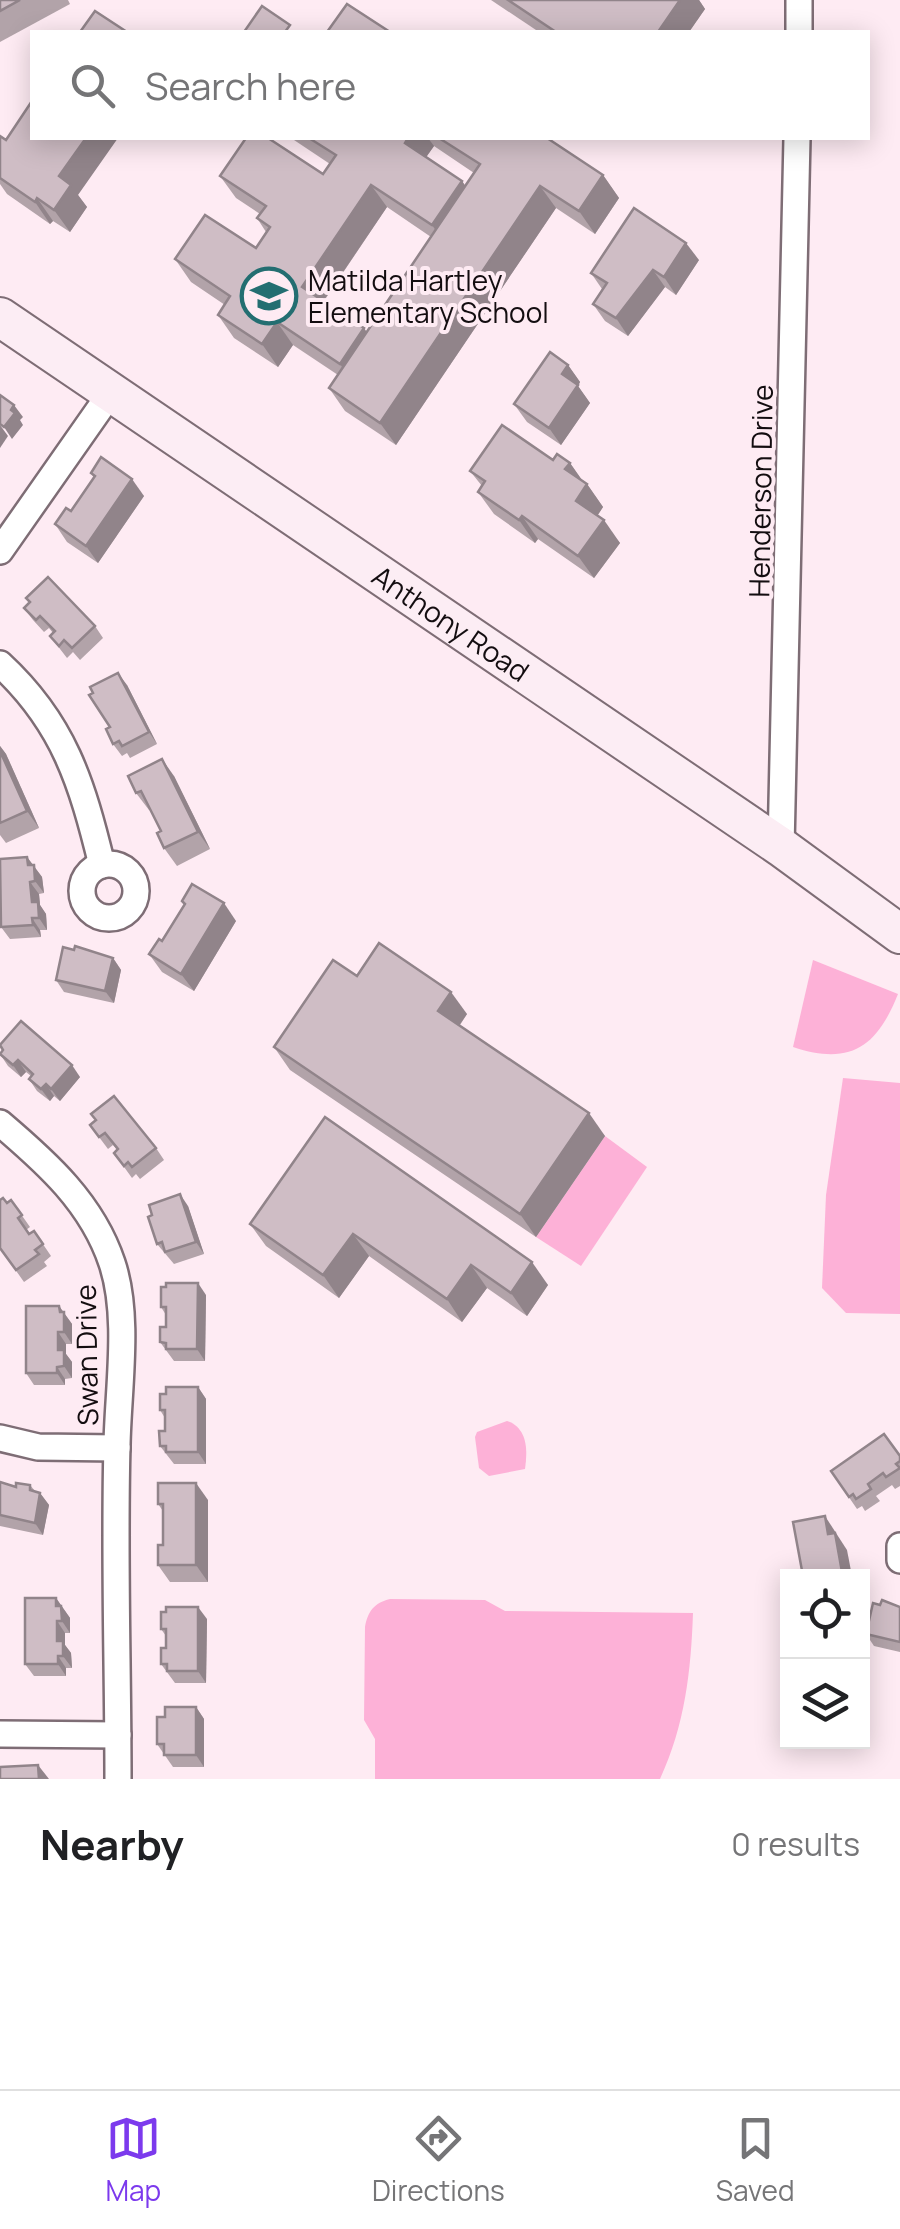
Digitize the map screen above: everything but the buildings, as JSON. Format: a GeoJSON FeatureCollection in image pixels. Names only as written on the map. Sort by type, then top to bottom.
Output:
{"type":"FeatureCollection","features":[{"type":"Feature","properties":{"kind":"street"},"geometry":{"type":"LineString","coordinates":[[799,30],[800,0]]}},
{"type":"Feature","properties":{"kind":"street","name":"Henderson Drive"},"geometry":{"type":"LineString","coordinates":[[781,847],[797,140]]}},
{"type":"Feature","properties":{"kind":"street","name":"Anthony Road"},"geometry":{"type":"LineString","coordinates":[[0,317],[781,847],[900,934]]}},
{"type":"Feature","properties":{"kind":"street"},"geometry":{"type":"LineString","coordinates":[[1,547],[110,394]]}},
{"type":"Feature","properties":{"kind":"street"},"geometry":{"type":"LineString","coordinates":[[0,664],[21,684],[64,746],[86,800],[102,865]]}},
{"type":"Feature","properties":{"kind":"street","name":"Swan Drive"},"geometry":{"type":"LineString","coordinates":[[0,1123],[71,1189],[96,1226],[113,1265],[120,1319],[118,1779]]}},
{"type":"Feature","properties":{"kind":"street","name":"Swan Drive"},"geometry":{"type":"LineString","coordinates":[[0,1438],[38,1447],[117,1448]]}},
{"type":"Feature","properties":{"kind":"street"},"geometry":{"type":"LineString","coordinates":[[900,1546],[900,1560]]}},
{"type":"Feature","properties":{"kind":"street"},"geometry":{"type":"LineString","coordinates":[[0,1734],[118,1735]]}},
{"type":"Feature","properties":{"kind":"shaded area"},"geometry":{"type":"Polygon","coordinates":[[[813,960],[898,994],[881,1027],[859,1048],[830,1054],[793,1047],[813,960]]]}},
{"type":"Feature","properties":{"kind":"shaded area"},"geometry":{"type":"Polygon","coordinates":[[[843,1078],[900,1083],[900,1314],[846,1313],[822,1288],[826,1195],[843,1078]]]}},
{"type":"Feature","properties":{"kind":"shaded area"},"geometry":{"type":"Polygon","coordinates":[[[605,1136],[647,1167],[581,1266],[536,1237],[605,1136]]]}},
{"type":"Feature","properties":{"kind":"shaded area"},"geometry":{"type":"Polygon","coordinates":[[[507,1421],[519,1429],[525,1440],[525,1469],[489,1476],[479,1468],[475,1437],[477,1432],[507,1421]]]}},
{"type":"Feature","properties":{"kind":"shaded area"},"geometry":{"type":"Polygon","coordinates":[[[390,1599],[485,1600],[505,1611],[693,1613],[685,1698],[660,1779],[375,1779],[375,1739],[364,1720],[365,1627],[373,1609],[390,1599]]]}},
{"type":"Feature","properties":{"kind":"place","name":"Matilda Hartley Elementary School"},"geometry":{"type":"Point","coordinates":[269,296]}}]}
